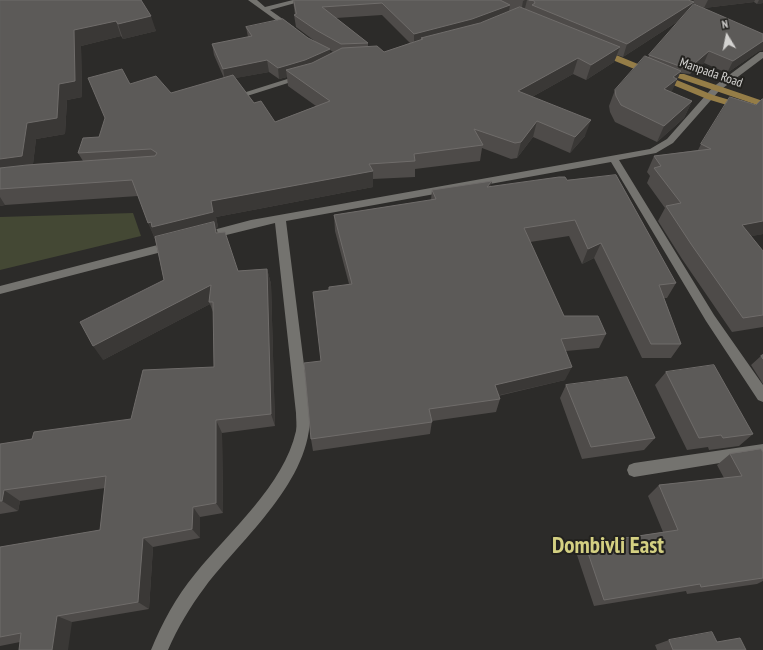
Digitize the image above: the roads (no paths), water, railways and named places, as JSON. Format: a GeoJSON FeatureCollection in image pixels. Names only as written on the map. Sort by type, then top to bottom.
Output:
{"type":"FeatureCollection","features":[{"type":"Feature","properties":{"kind":"main road","name":"Manpada Road"},"geometry":{"type":"LineString","coordinates":[[596,47],[763,113]]}},
{"type":"Feature","properties":{"kind":"main road","name":"Manpada Road"},"geometry":{"type":"LineString","coordinates":[[713,93],[763,104]]}},
{"type":"Feature","properties":{"kind":"street"},"geometry":{"type":"LineString","coordinates":[[252,0],[300,37]]}},
{"type":"Feature","properties":{"kind":"street"},"geometry":{"type":"LineString","coordinates":[[264,9],[302,0]]}},
{"type":"Feature","properties":{"kind":"street"},"geometry":{"type":"LineString","coordinates":[[0,290],[251,224],[653,151],[670,141],[713,93],[763,54]]}},
{"type":"Feature","properties":{"kind":"street"},"geometry":{"type":"LineString","coordinates":[[247,93],[310,75]]}},
{"type":"Feature","properties":{"kind":"street"},"geometry":{"type":"LineString","coordinates":[[613,158],[710,318],[763,396]]}},
{"type":"Feature","properties":{"kind":"street"},"geometry":{"type":"LineString","coordinates":[[159,650],[173,620],[186,598],[271,495],[291,464],[303,431],[303,413],[280,219]]}},
{"type":"Feature","properties":{"kind":"street"},"geometry":{"type":"LineString","coordinates":[[634,470],[763,450]]}},
{"type":"Feature","properties":{"kind":"district","name":"Dombivli East"},"geometry":{"type":"Point","coordinates":[608,546]}}]}
